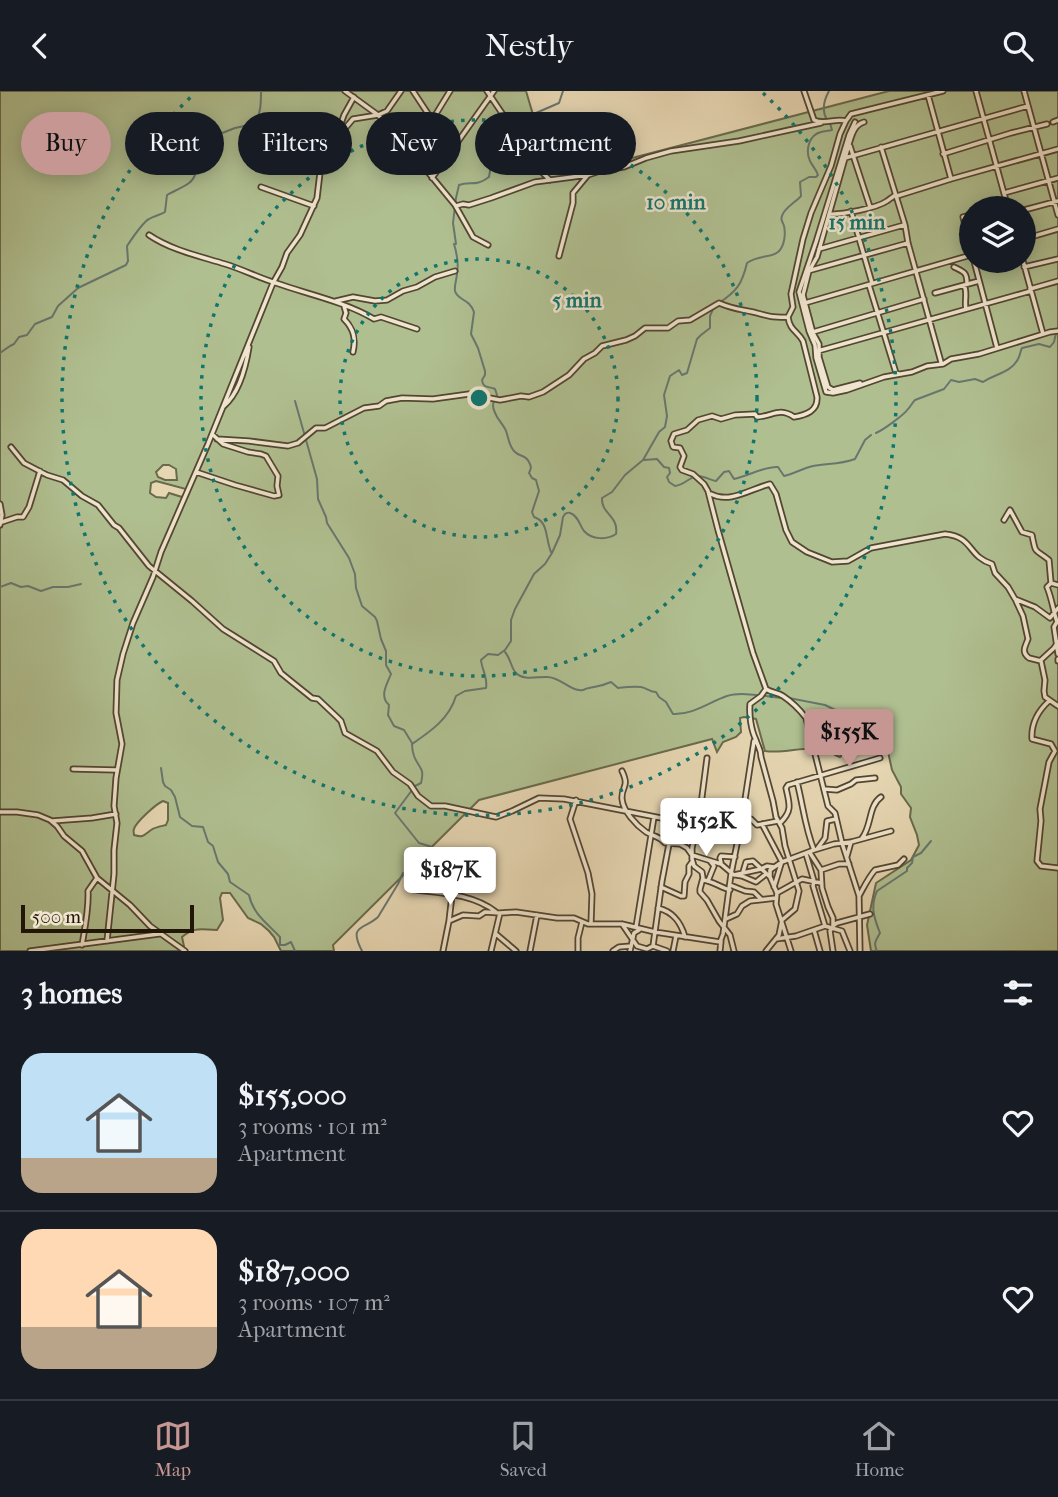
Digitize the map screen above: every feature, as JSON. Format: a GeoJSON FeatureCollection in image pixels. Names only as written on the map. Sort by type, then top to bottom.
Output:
{"type":"FeatureCollection","features":[{"type":"Feature","properties":{"kind":"street"},"geometry":{"type":"LineString","coordinates":[[346,91],[374,112]]}},
{"type":"Feature","properties":{"kind":"street"},"geometry":{"type":"LineString","coordinates":[[385,112],[401,91]]}},
{"type":"Feature","properties":{"kind":"street"},"geometry":{"type":"LineString","coordinates":[[413,91],[426,112]]}},
{"type":"Feature","properties":{"kind":"street"},"geometry":{"type":"LineString","coordinates":[[437,112],[450,91]]}},
{"type":"Feature","properties":{"kind":"street"},"geometry":{"type":"LineString","coordinates":[[488,91],[514,131],[526,157],[551,181]]}},
{"type":"Feature","properties":{"kind":"street"},"geometry":{"type":"LineString","coordinates":[[461,138],[494,91]]}},
{"type":"Feature","properties":{"kind":"street"},"geometry":{"type":"LineString","coordinates":[[804,91],[813,118],[821,123]]}},
{"type":"Feature","properties":{"kind":"street"},"geometry":{"type":"LineString","coordinates":[[860,951],[859,896],[835,813],[828,806],[806,718],[781,694],[766,689],[753,653],[709,493],[693,474],[682,470],[680,467],[684,456],[680,448],[674,448],[670,441],[674,434],[687,430],[698,420],[712,416],[721,419],[755,414],[760,418],[786,412],[793,417],[811,411],[818,401],[803,341],[791,328],[788,317],[793,307],[791,294],[803,239],[846,121],[851,114],[943,91]]}},
{"type":"Feature","properties":{"kind":"street"},"geometry":{"type":"LineString","coordinates":[[983,91],[976,92],[1004,194],[1058,178]]}},
{"type":"Feature","properties":{"kind":"street"},"geometry":{"type":"LineString","coordinates":[[1024,91],[1058,215]]}},
{"type":"Feature","properties":{"kind":"street"},"geometry":{"type":"LineString","coordinates":[[928,95],[951,179]]}},
{"type":"Feature","properties":{"kind":"street"},"geometry":{"type":"LineString","coordinates":[[346,112],[354,97]]}},
{"type":"Feature","properties":{"kind":"street"},"geometry":{"type":"LineString","coordinates":[[843,159],[1028,106]]}},
{"type":"Feature","properties":{"kind":"street"},"geometry":{"type":"LineString","coordinates":[[636,162],[671,151],[740,141],[821,123],[846,121]]}},
{"type":"Feature","properties":{"kind":"street"},"geometry":{"type":"LineString","coordinates":[[855,122],[828,214],[799,296],[828,393],[1058,331]]}},
{"type":"Feature","properties":{"kind":"street"},"geometry":{"type":"LineString","coordinates":[[808,271],[817,257],[843,159],[855,128],[864,122]]}},
{"type":"Feature","properties":{"kind":"street"},"geometry":{"type":"LineString","coordinates":[[943,155],[1047,124]]}},
{"type":"Feature","properties":{"kind":"street"},"geometry":{"type":"LineString","coordinates":[[849,144],[870,207]]}},
{"type":"Feature","properties":{"kind":"street"},"geometry":{"type":"LineString","coordinates":[[881,147],[905,225],[941,362]]}},
{"type":"Feature","properties":{"kind":"street"},"geometry":{"type":"LineString","coordinates":[[828,214],[842,214],[870,207],[887,201],[892,196],[1058,149]]}},
{"type":"Feature","properties":{"kind":"street"},"geometry":{"type":"LineString","coordinates":[[107,941],[117,823],[114,801],[122,744],[116,712],[117,680],[122,654],[161,552],[250,338],[287,253],[314,207],[319,175]]}},
{"type":"Feature","properties":{"kind":"street"},"geometry":{"type":"LineString","coordinates":[[430,175],[456,207],[473,237],[488,245]]}},
{"type":"Feature","properties":{"kind":"street"},"geometry":{"type":"LineString","coordinates":[[456,207],[536,182],[588,175]]}},
{"type":"Feature","properties":{"kind":"street"},"geometry":{"type":"LineString","coordinates":[[559,256],[573,203],[573,193],[588,175]]}},
{"type":"Feature","properties":{"kind":"street"},"geometry":{"type":"LineString","coordinates":[[261,187],[314,207]]}},
{"type":"Feature","properties":{"kind":"street"},"geometry":{"type":"LineString","coordinates":[[1036,207],[1056,202]]}},
{"type":"Feature","properties":{"kind":"street"},"geometry":{"type":"LineString","coordinates":[[851,211],[877,313],[898,373]]}},
{"type":"Feature","properties":{"kind":"street"},"geometry":{"type":"LineString","coordinates":[[818,249],[905,225]]}},
{"type":"Feature","properties":{"kind":"street"},"geometry":{"type":"LineString","coordinates":[[1036,235],[1058,229]]}},
{"type":"Feature","properties":{"kind":"street"},"geometry":{"type":"LineString","coordinates":[[149,235],[178,250],[335,302],[375,319],[381,317],[417,329]]}},
{"type":"Feature","properties":{"kind":"street"},"geometry":{"type":"LineString","coordinates":[[808,271],[908,243]]}},
{"type":"Feature","properties":{"kind":"street"},"geometry":{"type":"LineString","coordinates":[[805,303],[959,256]]}},
{"type":"Feature","properties":{"kind":"street"},"geometry":{"type":"LineString","coordinates":[[1036,264],[1058,259]]}},
{"type":"Feature","properties":{"kind":"street"},"geometry":{"type":"LineString","coordinates":[[954,267],[967,275],[966,309]]}},
{"type":"Feature","properties":{"kind":"street"},"geometry":{"type":"LineString","coordinates":[[335,302],[353,297],[375,302],[387,300],[455,271]]}},
{"type":"Feature","properties":{"kind":"street"},"geometry":{"type":"LineString","coordinates":[[977,273],[998,348]]}},
{"type":"Feature","properties":{"kind":"street"},"geometry":{"type":"LineString","coordinates":[[1026,273],[1043,334]]}},
{"type":"Feature","properties":{"kind":"street"},"geometry":{"type":"LineString","coordinates":[[805,278],[803,293],[813,332],[819,344],[817,352]]}},
{"type":"Feature","properties":{"kind":"street"},"geometry":{"type":"LineString","coordinates":[[935,293],[979,281]]}},
{"type":"Feature","properties":{"kind":"street"},"geometry":{"type":"LineString","coordinates":[[817,352],[1058,281]]}},
{"type":"Feature","properties":{"kind":"street"},"geometry":{"type":"LineString","coordinates":[[813,332],[924,299]]}},
{"type":"Feature","properties":{"kind":"street"},"geometry":{"type":"LineString","coordinates":[[217,439],[289,446],[298,443],[316,428],[325,428],[364,408],[379,406],[397,398],[433,399],[468,394],[503,400],[529,397],[543,392],[569,375],[603,345],[626,340],[645,328],[668,328],[678,321],[690,320],[719,303],[733,309],[774,318],[788,317]]}},
{"type":"Feature","properties":{"kind":"street"},"geometry":{"type":"LineString","coordinates":[[344,306],[344,319],[352,328],[354,337],[353,352]]}},
{"type":"Feature","properties":{"kind":"street"},"geometry":{"type":"LineString","coordinates":[[196,472],[274,496],[279,495],[278,476],[266,456],[223,444],[212,434]]}},
{"type":"Feature","properties":{"kind":"street"},"geometry":{"type":"LineString","coordinates":[[11,447],[23,463],[55,479],[63,480],[101,508],[163,579],[192,601],[215,624],[274,661],[281,673],[312,698],[318,699],[341,721],[345,733],[377,751],[393,772],[411,784],[418,796],[431,806],[445,806],[496,817],[539,798],[576,800],[654,817],[740,828]]}},
{"type":"Feature","properties":{"kind":"street"},"geometry":{"type":"LineString","coordinates":[[0,504],[1,524],[16,517],[23,517],[32,499],[40,471]]}},
{"type":"Feature","properties":{"kind":"street"},"geometry":{"type":"LineString","coordinates":[[709,493],[723,498],[745,494],[770,484],[776,493],[792,542],[807,552],[836,562],[848,561],[871,548],[945,534],[956,535],[966,541],[981,560],[993,565],[995,573],[1008,587],[1023,615],[1028,637],[1024,648],[1026,655],[1041,660]]}},
{"type":"Feature","properties":{"kind":"street"},"geometry":{"type":"LineString","coordinates":[[1004,520],[1010,510],[1022,532],[1031,534],[1039,555],[1049,560],[1051,583],[1047,587],[1057,622],[1054,627],[1058,658]]}},
{"type":"Feature","properties":{"kind":"street"},"geometry":{"type":"LineString","coordinates":[[1051,583],[1058,585]]}},
{"type":"Feature","properties":{"kind":"street"},"geometry":{"type":"LineString","coordinates":[[1013,596],[1049,618],[1058,608]]}},
{"type":"Feature","properties":{"kind":"street"},"geometry":{"type":"LineString","coordinates":[[1041,660],[1057,643]]}},
{"type":"Feature","properties":{"kind":"street"},"geometry":{"type":"LineString","coordinates":[[1041,660],[1046,700],[1058,706]]}},
{"type":"Feature","properties":{"kind":"street"},"geometry":{"type":"LineString","coordinates":[[720,951],[755,739],[750,705],[766,689]]}},
{"type":"Feature","properties":{"kind":"street"},"geometry":{"type":"LineString","coordinates":[[1049,701],[1039,712],[1032,733],[1032,739],[1051,744],[1055,751],[1049,762],[1041,809],[1037,861],[1041,866],[1058,867]]}},
{"type":"Feature","properties":{"kind":"street"},"geometry":{"type":"LineString","coordinates":[[755,739],[761,748],[776,817],[799,891],[796,907],[782,920],[776,939],[766,951]]}},
{"type":"Feature","properties":{"kind":"street"},"geometry":{"type":"LineString","coordinates":[[661,887],[684,896],[685,880],[692,862],[706,758]]}},
{"type":"Feature","properties":{"kind":"street"},"geometry":{"type":"LineString","coordinates":[[743,819],[751,820],[757,825],[779,822],[789,813],[786,786],[880,758]]}},
{"type":"Feature","properties":{"kind":"street"},"geometry":{"type":"LineString","coordinates":[[73,769],[117,770]]}},
{"type":"Feature","properties":{"kind":"street"},"geometry":{"type":"LineString","coordinates":[[622,771],[626,784],[622,799],[635,823],[669,844],[680,844],[692,855],[721,864],[734,874],[756,882],[789,859],[834,844],[891,831]]}},
{"type":"Feature","properties":{"kind":"street"},"geometry":{"type":"LineString","coordinates":[[824,789],[837,790],[856,780],[875,778]]}},
{"type":"Feature","properties":{"kind":"street"},"geometry":{"type":"LineString","coordinates":[[797,782],[812,852],[813,886],[825,926]]}},
{"type":"Feature","properties":{"kind":"street"},"geometry":{"type":"LineString","coordinates":[[861,839],[867,831],[874,803],[881,797]]}},
{"type":"Feature","properties":{"kind":"street"},"geometry":{"type":"LineString","coordinates":[[576,800],[570,819],[592,894],[592,924]]}},
{"type":"Feature","properties":{"kind":"street"},"geometry":{"type":"LineString","coordinates":[[0,812],[38,815],[51,821],[82,851],[97,878],[130,905],[150,926],[185,951]]}},
{"type":"Feature","properties":{"kind":"street"},"geometry":{"type":"LineString","coordinates":[[51,821],[116,814]]}},
{"type":"Feature","properties":{"kind":"street"},"geometry":{"type":"LineString","coordinates":[[631,946],[638,928],[654,817]]}},
{"type":"Feature","properties":{"kind":"street"},"geometry":{"type":"LineString","coordinates":[[812,852],[825,838],[827,821],[836,820]]}},
{"type":"Feature","properties":{"kind":"street"},"geometry":{"type":"LineString","coordinates":[[762,824],[782,862],[774,887]]}},
{"type":"Feature","properties":{"kind":"street"},"geometry":{"type":"LineString","coordinates":[[847,858],[851,842]]}},
{"type":"Feature","properties":{"kind":"street"},"geometry":{"type":"LineString","coordinates":[[651,949],[669,844]]}},
{"type":"Feature","properties":{"kind":"street"},"geometry":{"type":"LineString","coordinates":[[812,852],[821,870],[821,883],[834,918],[833,927]]}},
{"type":"Feature","properties":{"kind":"street"},"geometry":{"type":"LineString","coordinates":[[721,864],[721,856],[735,856]]}},
{"type":"Feature","properties":{"kind":"street"},"geometry":{"type":"LineString","coordinates":[[859,896],[874,870],[898,865],[904,859]]}},
{"type":"Feature","properties":{"kind":"street"},"geometry":{"type":"LineString","coordinates":[[708,881],[714,866],[710,860]]}},
{"type":"Feature","properties":{"kind":"street"},"geometry":{"type":"LineString","coordinates":[[743,872],[747,861],[753,861],[770,872]]}},
{"type":"Feature","properties":{"kind":"street"},"geometry":{"type":"LineString","coordinates":[[692,862],[702,872],[700,892],[730,935],[734,951]]}},
{"type":"Feature","properties":{"kind":"street"},"geometry":{"type":"LineString","coordinates":[[821,870],[849,865]]}},
{"type":"Feature","properties":{"kind":"street"},"geometry":{"type":"LineString","coordinates":[[734,874],[767,866],[776,895],[776,906],[791,951]]}},
{"type":"Feature","properties":{"kind":"street"},"geometry":{"type":"LineString","coordinates":[[82,945],[89,910],[88,891],[97,878]]}},
{"type":"Feature","properties":{"kind":"street"},"geometry":{"type":"LineString","coordinates":[[702,880],[754,892],[763,900]]}},
{"type":"Feature","properties":{"kind":"street"},"geometry":{"type":"LineString","coordinates":[[726,919],[737,914],[750,901],[776,895],[796,881],[821,883]]}},
{"type":"Feature","properties":{"kind":"street"},"geometry":{"type":"LineString","coordinates":[[409,889],[468,897],[499,913]]}},
{"type":"Feature","properties":{"kind":"street"},"geometry":{"type":"LineString","coordinates":[[443,951],[452,895]]}},
{"type":"Feature","properties":{"kind":"street"},"geometry":{"type":"LineString","coordinates":[[658,908],[674,916],[685,937]]}},
{"type":"Feature","properties":{"kind":"street"},"geometry":{"type":"LineString","coordinates":[[449,921],[463,915],[478,916],[485,912],[516,912],[570,918],[592,924],[622,924],[676,936],[719,943],[721,941]]}},
{"type":"Feature","properties":{"kind":"street"},"geometry":{"type":"LineString","coordinates":[[491,951],[499,913]]}},
{"type":"Feature","properties":{"kind":"street"},"geometry":{"type":"LineString","coordinates":[[831,951],[830,932],[837,923],[870,914]]}},
{"type":"Feature","properties":{"kind":"street"},"geometry":{"type":"LineString","coordinates":[[530,951],[537,915]]}},
{"type":"Feature","properties":{"kind":"street"},"geometry":{"type":"LineString","coordinates":[[578,951],[582,922]]}},
{"type":"Feature","properties":{"kind":"street"},"geometry":{"type":"LineString","coordinates":[[622,924],[631,946]]}},
{"type":"Feature","properties":{"kind":"street"},"geometry":{"type":"LineString","coordinates":[[776,939],[796,936],[825,926],[833,927],[842,930],[850,951]]}},
{"type":"Feature","properties":{"kind":"street"},"geometry":{"type":"LineString","coordinates":[[814,930],[820,951]]}},
{"type":"Feature","properties":{"kind":"street"},"geometry":{"type":"LineString","coordinates":[[496,933],[516,951]]}},
{"type":"Feature","properties":{"kind":"street"},"geometry":{"type":"LineString","coordinates":[[30,951],[161,935]]}},
{"type":"Feature","properties":{"kind":"street"},"geometry":{"type":"LineString","coordinates":[[673,951],[676,936]]}},
{"type":"Feature","properties":{"kind":"street"},"geometry":{"type":"LineString","coordinates":[[613,951],[619,947],[631,946],[667,951]]}},
{"type":"Feature","properties":{"kind":"green space"},"geometry":{"type":"Polygon","coordinates":[[[0,91],[526,91],[532,112],[475,112],[475,175],[636,175],[636,157],[889,91],[1058,91],[1058,951],[871,951],[867,925],[876,883],[911,860],[919,845],[910,817],[911,808],[901,794],[887,747],[880,734],[855,742],[840,757],[835,755],[830,736],[824,739],[822,749],[765,751],[756,719],[744,717],[740,718],[741,732],[723,742],[717,752],[712,739],[479,800],[333,945],[334,951],[281,951],[269,931],[248,918],[230,893],[222,893],[220,898],[223,920],[217,930],[191,931],[182,937],[185,951],[0,951],[0,91]],[[163,465],[156,472],[158,477],[177,480],[176,469],[163,465]],[[156,481],[151,483],[150,493],[156,497],[166,498],[169,493],[182,497],[187,491],[186,489],[156,481]],[[163,801],[138,822],[134,835],[142,836],[154,828],[166,825],[168,803],[163,801]]]}},
{"type":"Feature","properties":{"kind":"waterway"},"geometry":{"type":"LineString","coordinates":[[0,353],[14,344],[19,337],[27,335],[35,324],[52,317],[58,306],[78,288],[126,265],[127,246],[140,227],[149,219],[165,212],[167,195],[189,183],[199,166],[210,161],[206,148],[212,137],[254,124],[261,104],[261,91]]}},
{"type":"Feature","properties":{"kind":"waterway"},"geometry":{"type":"LineString","coordinates":[[551,552],[544,527],[532,512],[539,491],[536,480],[529,473],[531,467],[528,460],[511,448],[505,428],[495,413],[493,405],[497,395],[495,389],[483,383],[485,371],[471,334],[474,312],[455,291],[458,262],[453,223],[459,185],[480,182],[489,177],[492,160],[502,155],[508,142],[531,134],[529,116],[559,103],[563,91]]}},
{"type":"Feature","properties":{"kind":"waterway"},"geometry":{"type":"LineString","coordinates":[[827,120],[824,105],[829,91]]}},
{"type":"Feature","properties":{"kind":"waterway"},"geometry":{"type":"LineString","coordinates":[[719,303],[738,286],[747,263],[775,254],[782,247],[785,233],[781,219],[783,213],[801,196],[800,182],[818,175],[810,161],[809,143],[817,134],[832,130],[830,123]]}},
{"type":"Feature","properties":{"kind":"waterway"},"geometry":{"type":"LineString","coordinates":[[362,951],[357,932],[378,917],[403,873],[437,854],[432,847],[419,843],[395,813],[415,786],[421,783],[422,771],[414,756],[412,744],[444,718],[456,696],[465,691],[486,688],[481,660],[488,654],[498,655],[511,641],[511,620],[515,609],[534,574],[552,553],[565,514],[575,516],[584,531],[591,536],[604,538],[616,534],[615,523],[604,508],[602,498],[612,492],[625,475],[643,460],[659,432],[665,427],[667,416],[664,395],[670,376],[679,370],[682,375],[687,373],[697,339],[710,328],[713,309]]}},
{"type":"Feature","properties":{"kind":"waterway"},"geometry":{"type":"LineString","coordinates":[[876,433],[902,415],[915,400],[944,389],[951,380],[959,382],[975,379],[983,382],[1015,364],[1022,348],[1039,344],[1050,347],[1056,333]]}},
{"type":"Feature","properties":{"kind":"waterway"},"geometry":{"type":"LineString","coordinates":[[295,401],[317,479],[318,499],[327,523],[349,558],[362,606],[375,617],[386,651],[386,665],[391,674],[384,694],[389,705],[388,715],[394,726],[404,730],[412,743]]}},
{"type":"Feature","properties":{"kind":"waterway"},"geometry":{"type":"LineString","coordinates":[[644,460],[657,459],[664,467],[669,468],[667,477],[675,486],[698,476],[716,481],[724,472],[729,471],[734,479],[778,467],[784,476],[813,466],[855,459],[865,440],[871,435]]}},
{"type":"Feature","properties":{"kind":"waterway"},"geometry":{"type":"LineString","coordinates":[[0,587],[11,583],[41,591],[81,584]]}},
{"type":"Feature","properties":{"kind":"waterway"},"geometry":{"type":"LineString","coordinates":[[505,652],[515,672],[523,677],[553,678],[571,688],[581,690],[611,682],[618,688],[643,688],[656,692],[673,714],[694,710],[733,695],[783,698]]}},
{"type":"Feature","properties":{"kind":"waterway"},"geometry":{"type":"LineString","coordinates":[[789,698],[825,705],[854,719]]}},
{"type":"Feature","properties":{"kind":"waterway"},"geometry":{"type":"LineString","coordinates":[[161,768],[163,782],[175,797],[180,817],[192,826],[203,827],[208,842],[213,846],[218,862],[228,874],[230,882],[249,895],[257,913],[280,937],[280,945],[291,942],[295,951]]}},
{"type":"Feature","properties":{"kind":"waterway"},"geometry":{"type":"LineString","coordinates":[[877,951],[875,944],[880,933],[873,907],[877,891],[907,871],[913,857],[921,853],[931,841]]}}]}
